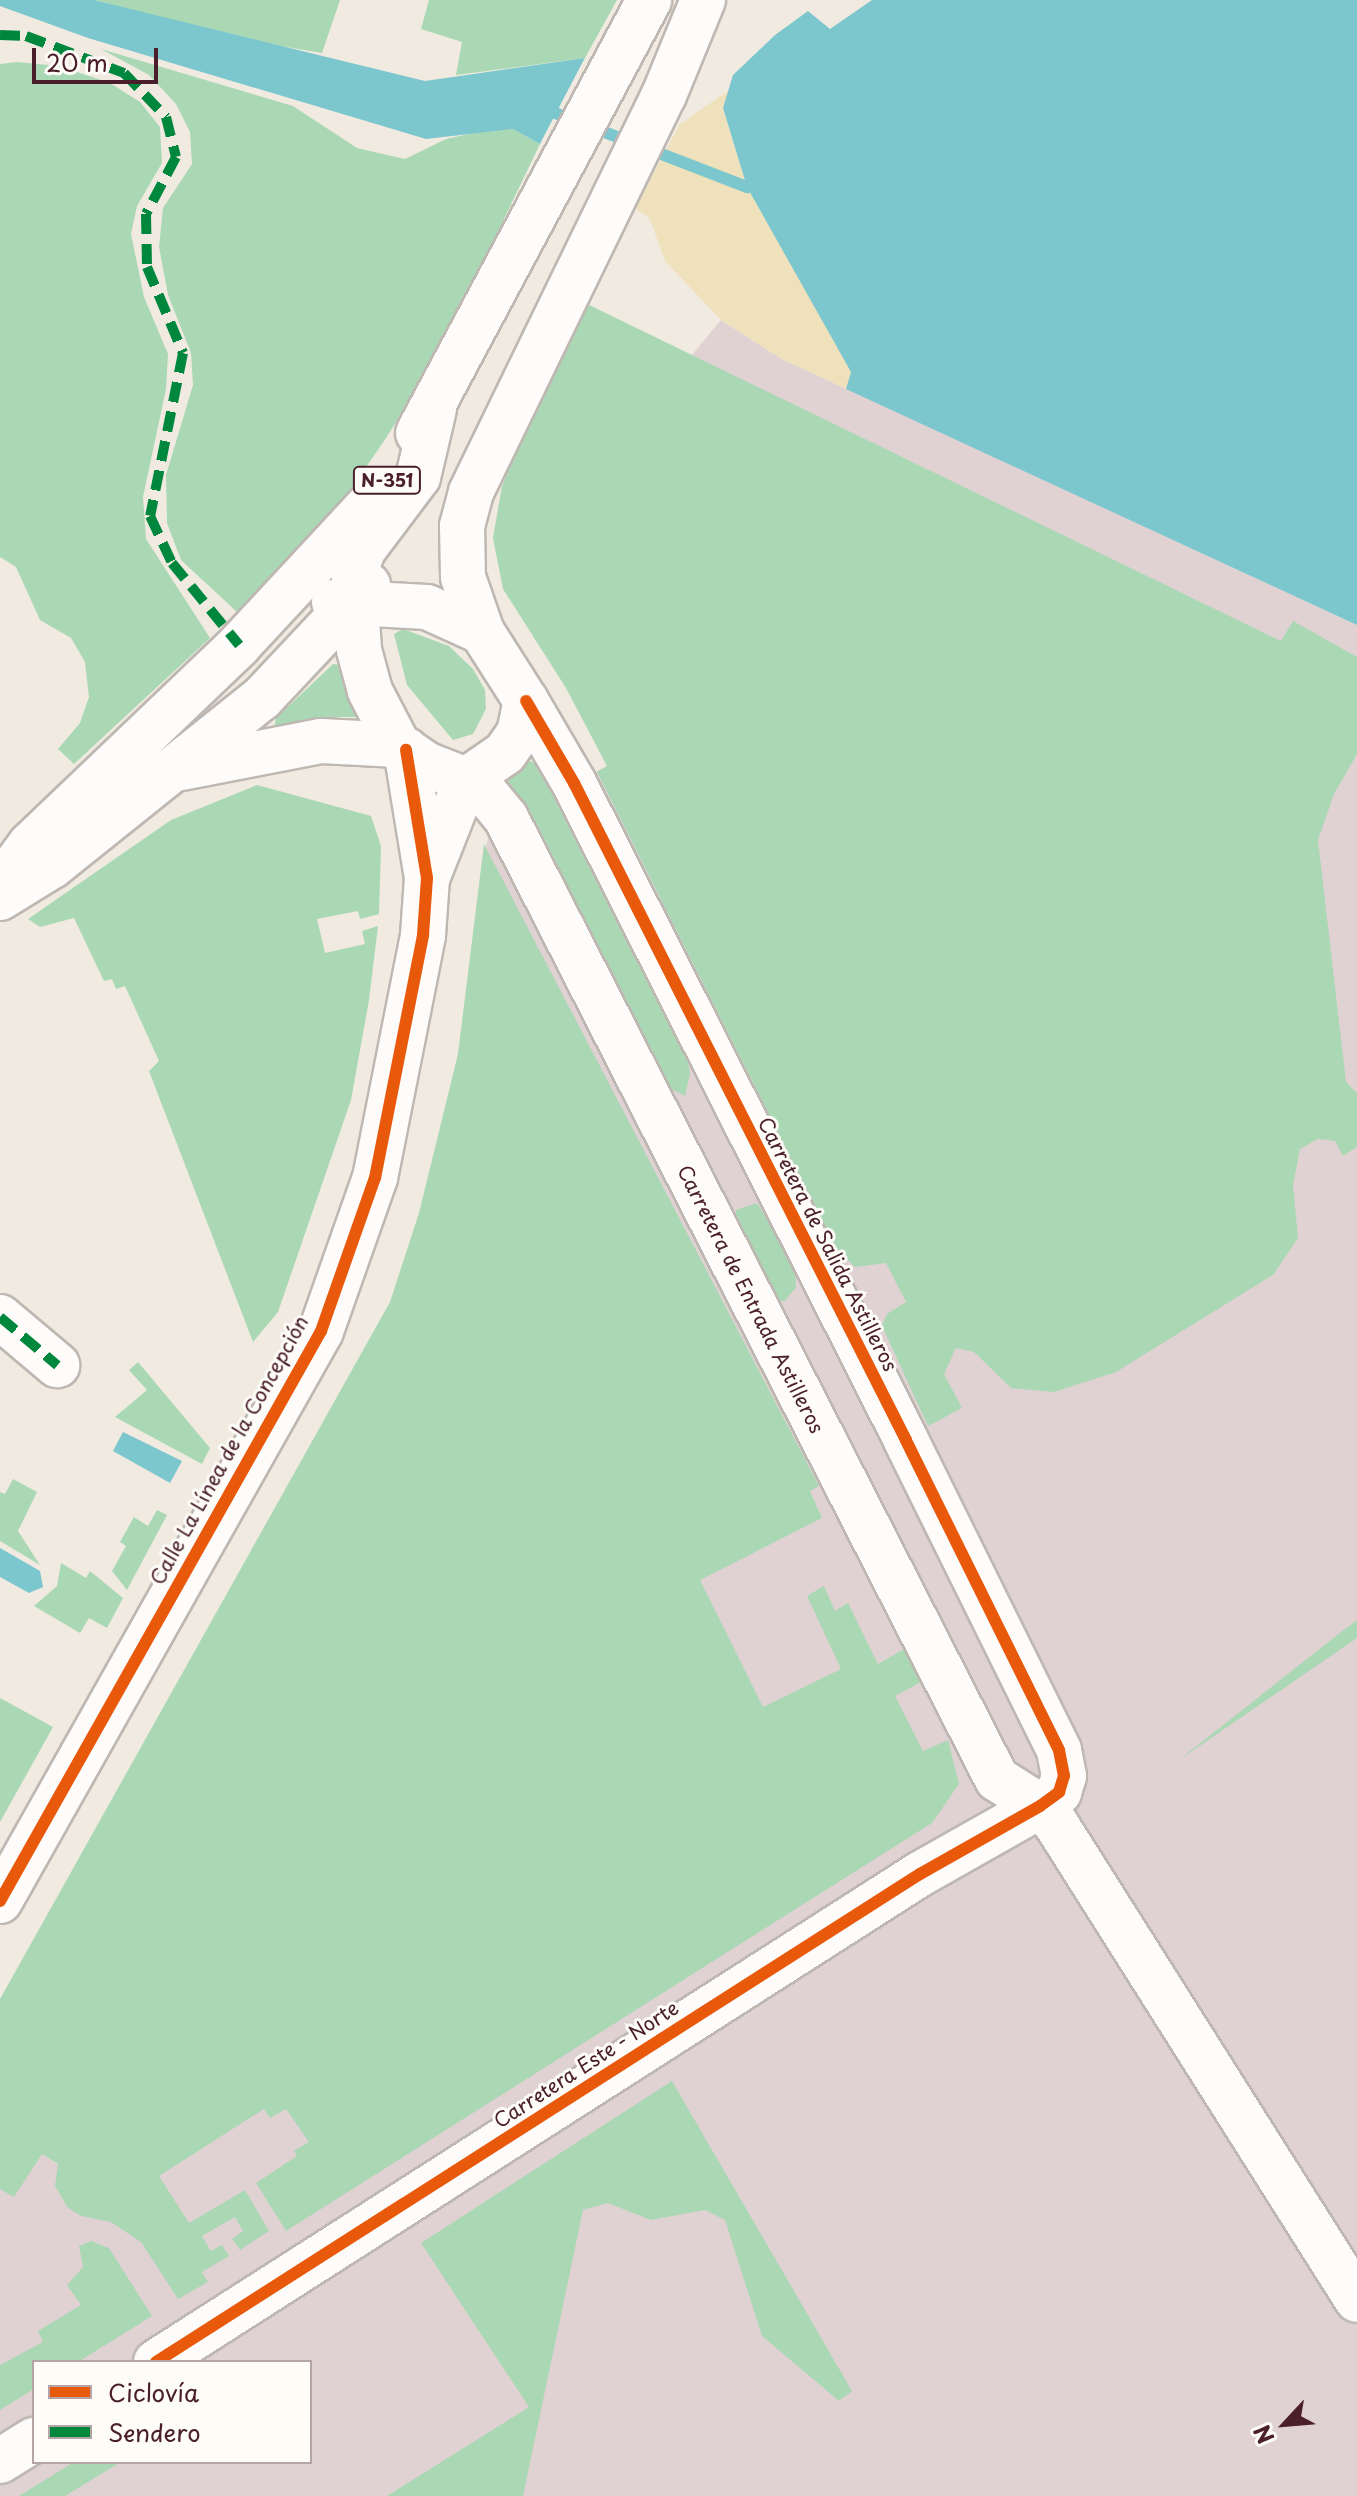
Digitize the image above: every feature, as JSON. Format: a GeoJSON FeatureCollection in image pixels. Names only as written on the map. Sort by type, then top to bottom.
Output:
{"type":"FeatureCollection","features":[{"type":"Feature","properties":{"kind":"main road","name":"N-351"},"geometry":{"type":"LineString","coordinates":[[640,83],[649,0]]}},
{"type":"Feature","properties":{"kind":"main road","name":"N-351"},"geometry":{"type":"LineString","coordinates":[[0,898],[52,866],[176,770],[262,698],[355,601],[431,505],[640,83],[701,0]]}},
{"type":"Feature","properties":{"kind":"main road"},"geometry":{"type":"LineString","coordinates":[[176,770],[321,741],[402,748],[470,779],[505,753],[519,733],[526,701],[482,632],[463,577],[462,526],[530,303],[640,83]]}},
{"type":"Feature","properties":{"kind":"main road","name":"N-351"},"geometry":{"type":"LineString","coordinates":[[0,886],[30,845],[239,645],[371,504],[434,409],[530,303]]}},
{"type":"Feature","properties":{"kind":"main road","name":"Calle La Línea de la Concepción"},"geometry":{"type":"LineString","coordinates":[[427,878],[402,748],[364,673],[354,576],[363,550],[418,477],[434,409]]}},
{"type":"Feature","properties":{"kind":"main road"},"geometry":{"type":"LineString","coordinates":[[239,645],[265,643],[328,603],[355,601],[427,607],[482,632]]}},
{"type":"Feature","properties":{"kind":"main road","name":"Carretera de Salida Astilleros"},"geometry":{"type":"LineString","coordinates":[[526,701],[574,783],[1059,1750],[1064,1776],[1059,1792],[1040,1806]]}},
{"type":"Feature","properties":{"kind":"main road","name":"Calle La Línea de la Concepción"},"geometry":{"type":"LineString","coordinates":[[0,1901],[321,1331],[375,1178],[406,1034],[427,878],[470,779]]}},
{"type":"Feature","properties":{"kind":"main road","name":"Carretera de Entrada Astilleros"},"geometry":{"type":"LineString","coordinates":[[470,779],[506,818],[997,1779],[1040,1806]]}},
{"type":"Feature","properties":{"kind":"main road"},"geometry":{"type":"LineString","coordinates":[[0,1317],[57,1365]]}},
{"type":"Feature","properties":{"kind":"main road"},"geometry":{"type":"LineString","coordinates":[[1040,1806],[1357,2300]]}},
{"type":"Feature","properties":{"kind":"main road","name":"Carretera Este - Norte"},"geometry":{"type":"LineString","coordinates":[[159,2360],[920,1874],[1040,1806]]}},
{"type":"Feature","properties":{"kind":"main road"},"geometry":{"type":"LineString","coordinates":[[0,2461],[32,2441]]}},
{"type":"Feature","properties":{"kind":"shaded area"},"geometry":{"type":"Polygon","coordinates":[[[721,320],[780,358],[1357,625],[1357,2496],[0,2496],[0,2126],[98,2191],[672,1558],[818,1485],[481,864],[492,825],[607,766],[692,355],[721,320]]]}},
{"type":"Feature","properties":{"kind":"green space"},"geometry":{"type":"Polygon","coordinates":[[[94,0],[340,0],[322,53],[245,40],[94,0]]]}},
{"type":"Feature","properties":{"kind":"green space"},"geometry":{"type":"Polygon","coordinates":[[[429,0],[617,0],[585,58],[456,75],[462,42],[421,29],[429,0]]]}},
{"type":"Feature","properties":{"kind":"green space"},"geometry":{"type":"Polygon","coordinates":[[[101,49],[293,106],[357,148],[405,159],[446,139],[487,130],[513,129],[540,144],[440,352],[386,438],[320,534],[247,609],[236,611],[181,560],[167,523],[166,475],[193,385],[191,353],[168,295],[159,247],[163,208],[192,164],[190,132],[176,104],[149,75],[101,49]]]}},
{"type":"Feature","properties":{"kind":"green space"},"geometry":{"type":"Polygon","coordinates":[[[17,62],[59,66],[110,83],[140,102],[160,127],[162,163],[137,206],[131,234],[144,297],[168,354],[166,389],[143,497],[146,539],[210,638],[74,764],[58,749],[80,723],[89,697],[85,662],[71,638],[40,620],[16,567],[0,557],[0,64],[17,62]]]}},
{"type":"Feature","properties":{"kind":"green space"},"geometry":{"type":"Polygon","coordinates":[[[583,302],[1281,641],[1293,621],[1357,657],[1357,754],[1334,794],[1318,840],[1346,1082],[1357,1093],[1357,1147],[1343,1156],[1335,1141],[1318,1139],[1300,1149],[1293,1185],[1298,1238],[1273,1275],[1116,1372],[1054,1392],[1011,1388],[974,1352],[956,1348],[944,1374],[962,1408],[928,1426],[882,1326],[887,1314],[906,1302],[886,1263],[855,1267],[836,1248],[597,772],[607,766],[566,688],[503,589],[493,538],[502,486],[583,302]]]}},
{"type":"Feature","properties":{"kind":"green space"},"geometry":{"type":"Polygon","coordinates":[[[403,629],[449,646],[473,669],[485,690],[486,709],[473,734],[453,740],[407,685],[394,634],[403,629]]]}},
{"type":"Feature","properties":{"kind":"green space"},"geometry":{"type":"Polygon","coordinates":[[[333,664],[341,665],[359,717],[327,717],[274,728],[276,718],[333,664]]]}},
{"type":"Feature","properties":{"kind":"green space"},"geometry":{"type":"Polygon","coordinates":[[[527,760],[540,765],[686,1051],[690,1074],[685,1096],[657,1082],[508,792],[509,772],[527,760]]]}},
{"type":"Feature","properties":{"kind":"green space"},"geometry":{"type":"Polygon","coordinates":[[[257,785],[371,816],[381,846],[379,914],[360,919],[358,911],[317,919],[325,953],[365,944],[362,931],[378,926],[369,1000],[351,1100],[278,1312],[253,1342],[149,1071],[159,1061],[125,986],[116,989],[112,979],[104,981],[74,918],[40,927],[28,919],[171,820],[257,785]]]}},
{"type":"Feature","properties":{"kind":"green space"},"geometry":{"type":"Polygon","coordinates":[[[484,844],[819,1486],[810,1491],[822,1518],[700,1580],[763,1707],[841,1669],[807,1596],[824,1586],[835,1611],[848,1603],[878,1664],[904,1649],[921,1682],[895,1696],[923,1751],[948,1740],[959,1784],[932,1823],[286,2231],[256,2183],[297,2156],[294,2151],[309,2142],[286,2109],[270,2118],[264,2109],[159,2176],[189,2223],[245,2190],[269,2231],[240,2250],[232,2239],[243,2231],[235,2217],[202,2236],[211,2251],[222,2245],[229,2256],[202,2272],[208,2282],[178,2299],[141,2242],[111,2222],[81,2216],[68,2208],[55,2186],[58,2164],[42,2154],[14,2197],[0,2189],[0,1999],[390,1302],[419,1213],[458,1054],[484,844]]]}},
{"type":"Feature","properties":{"kind":"green space"},"geometry":{"type":"Polygon","coordinates":[[[757,1203],[795,1264],[796,1287],[785,1301],[777,1301],[736,1231],[736,1210],[757,1203]]]}},
{"type":"Feature","properties":{"kind":"green space"},"geometry":{"type":"Polygon","coordinates":[[[138,1362],[210,1448],[202,1464],[115,1417],[147,1390],[129,1370],[138,1362]]]}},
{"type":"Feature","properties":{"kind":"green space"},"geometry":{"type":"Polygon","coordinates":[[[13,1479],[37,1492],[18,1531],[40,1565],[0,1541],[0,1492],[5,1494],[13,1479]]]}},
{"type":"Feature","properties":{"kind":"green space"},"geometry":{"type":"Polygon","coordinates":[[[157,1510],[167,1515],[127,1590],[112,1571],[126,1546],[120,1542],[134,1517],[148,1526],[157,1510]]]}},
{"type":"Feature","properties":{"kind":"green space"},"geometry":{"type":"Polygon","coordinates":[[[61,1563],[86,1578],[90,1571],[123,1598],[107,1628],[89,1618],[80,1633],[34,1606],[57,1586],[61,1563]]]}},
{"type":"Feature","properties":{"kind":"green space"},"geometry":{"type":"Polygon","coordinates":[[[1357,1620],[1357,1638],[1179,1760],[1327,1643],[1357,1620]]]}},
{"type":"Feature","properties":{"kind":"green space"},"geometry":{"type":"Polygon","coordinates":[[[0,1698],[53,1727],[0,1822],[0,1698]]]}},
{"type":"Feature","properties":{"kind":"green space"},"geometry":{"type":"Polygon","coordinates":[[[672,2081],[852,2391],[839,2401],[762,2336],[725,2220],[705,2210],[651,2220],[608,2203],[583,2210],[523,2496],[387,2496],[529,2407],[421,2243],[672,2081]]]}},
{"type":"Feature","properties":{"kind":"green space"},"geometry":{"type":"Polygon","coordinates":[[[91,2241],[109,2248],[152,2316],[81,2360],[32,2360],[32,2390],[0,2410],[0,2365],[43,2342],[38,2331],[81,2305],[67,2285],[83,2267],[79,2246],[91,2241]]]}},
{"type":"Feature","properties":{"kind":"green space"},"geometry":{"type":"Polygon","coordinates":[[[71,2464],[118,2464],[65,2496],[19,2496],[71,2464]]]}},
{"type":"Feature","properties":{"kind":"sand"},"geometry":{"type":"Polygon","coordinates":[[[728,91],[723,109],[747,187],[852,372],[846,389],[780,358],[721,320],[665,261],[650,219],[635,208],[680,124],[728,91]]]}},
{"type":"Feature","properties":{"kind":"water"},"geometry":{"type":"Polygon","coordinates":[[[0,0],[94,0],[425,81],[585,58],[540,144],[513,129],[426,139],[88,38],[0,6],[0,0]]]}},
{"type":"Feature","properties":{"kind":"water"},"geometry":{"type":"Polygon","coordinates":[[[872,0],[1357,0],[1357,625],[846,389],[851,372],[747,187],[723,108],[733,75],[775,35],[808,11],[830,29],[872,0]]]}},
{"type":"Feature","properties":{"kind":"water"},"geometry":{"type":"Polygon","coordinates":[[[123,1432],[182,1461],[170,1483],[113,1451],[123,1432]]]}},
{"type":"Feature","properties":{"kind":"water"},"geometry":{"type":"Polygon","coordinates":[[[0,1548],[40,1571],[43,1587],[29,1593],[0,1577],[0,1548]]]}},
{"type":"Feature","properties":{"kind":"pier"},"geometry":{"type":"Polygon","coordinates":[[[585,58],[589,59],[538,148],[540,144],[585,58]]]}},
{"type":"Feature","properties":{"kind":"waterway"},"geometry":{"type":"LineString","coordinates":[[542,108],[747,187]]}},
{"type":"Feature","properties":{"kind":"marked path"},"geometry":{"type":"LineString","coordinates":[[0,35],[26,36],[124,73],[166,117],[176,157],[146,214],[147,267],[183,353],[150,516],[172,563],[239,645]]}},
{"type":"Feature","properties":{"kind":"marked path"},"geometry":{"type":"LineString","coordinates":[[0,1317],[57,1365]]}},
{"type":"Feature","properties":{"kind":"cycle path"},"geometry":{"type":"LineString","coordinates":[[159,2360],[920,1874],[1040,1806],[1059,1792],[1064,1776],[1059,1750],[906,1440],[574,783],[526,701]]}},
{"type":"Feature","properties":{"kind":"cycle path"},"geometry":{"type":"LineString","coordinates":[[0,1901],[321,1331],[375,1178],[423,935],[427,878],[406,750]]}}]}
